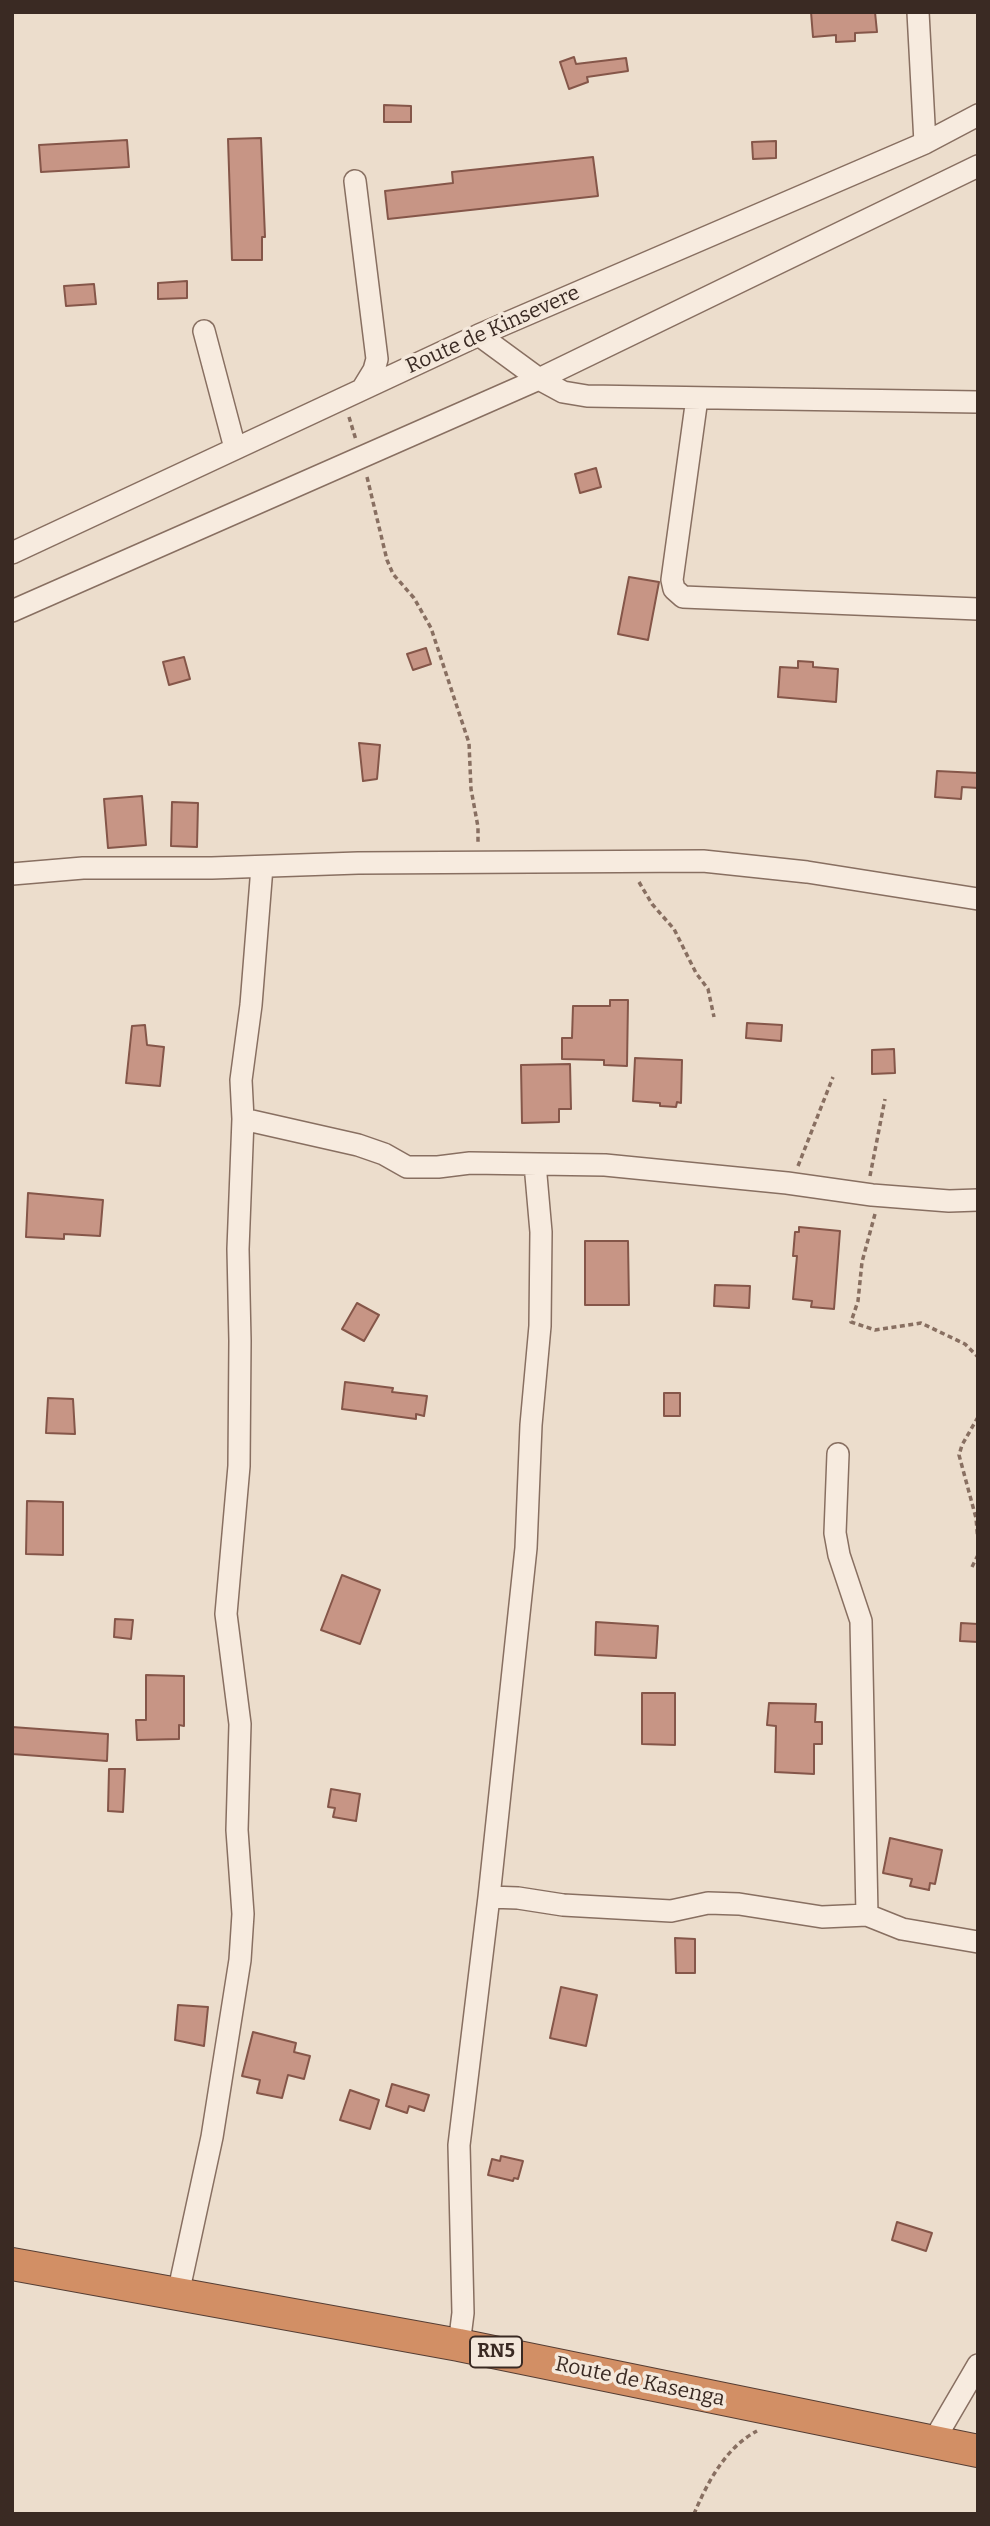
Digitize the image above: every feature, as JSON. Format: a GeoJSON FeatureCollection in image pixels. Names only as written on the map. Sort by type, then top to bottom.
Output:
{"type":"FeatureCollection","features":[{"type":"Feature","properties":{"kind":"highway","name":"Route de Kasenga"},"geometry":{"type":"LineString","coordinates":[[12,2264],[459,2345],[978,2451]]}},
{"type":"Feature","properties":{"kind":"street"},"geometry":{"type":"LineString","coordinates":[[918,12],[925,143]]}},
{"type":"Feature","properties":{"kind":"street","name":"Route de Kinsevere"},"geometry":{"type":"LineString","coordinates":[[12,553],[479,335],[925,143],[978,115]]}},
{"type":"Feature","properties":{"kind":"street"},"geometry":{"type":"LineString","coordinates":[[12,611],[539,379],[978,166]]}},
{"type":"Feature","properties":{"kind":"street"},"geometry":{"type":"LineString","coordinates":[[355,181],[377,359],[363,388]]}},
{"type":"Feature","properties":{"kind":"street"},"geometry":{"type":"LineString","coordinates":[[205,331],[235,448]]}},
{"type":"Feature","properties":{"kind":"street"},"geometry":{"type":"LineString","coordinates":[[479,335],[539,379],[563,392],[587,396],[978,402]]}},
{"type":"Feature","properties":{"kind":"street"},"geometry":{"type":"LineString","coordinates":[[697,398],[672,580],[674,589],[683,597],[978,610]]}},
{"type":"Feature","properties":{"kind":"street"},"geometry":{"type":"LineString","coordinates":[[12,874],[83,868],[703,861],[762,866],[978,899]]}},
{"type":"Feature","properties":{"kind":"street"},"geometry":{"type":"LineString","coordinates":[[178,2294],[224,2066],[240,1960],[243,1914],[237,1830],[240,1724],[226,1614],[239,1466],[238,1225],[243,1119],[241,1080],[251,1005],[262,867]]}},
{"type":"Feature","properties":{"kind":"street"},"geometry":{"type":"LineString","coordinates":[[243,1119],[358,1145],[384,1154],[407,1167],[470,1163],[605,1165],[787,1183],[872,1195],[949,1201],[978,1200]]}},
{"type":"Feature","properties":{"kind":"street"},"geometry":{"type":"LineString","coordinates":[[459,2345],[463,2300],[459,2145],[489,1897],[526,1548],[530,1436],[540,1326],[541,1232],[535,1164]]}},
{"type":"Feature","properties":{"kind":"street"},"geometry":{"type":"LineString","coordinates":[[838,1454],[835,1532],[839,1555],[861,1621],[867,1915]]}},
{"type":"Feature","properties":{"kind":"street"},"geometry":{"type":"LineString","coordinates":[[489,1897],[518,1898],[563,1905],[663,1910],[708,1903],[740,1904],[822,1917],[867,1915],[902,1929],[978,1942]]}},
{"type":"Feature","properties":{"kind":"street"},"geometry":{"type":"LineString","coordinates":[[933,2442],[978,2365]]}},
{"type":"Feature","properties":{"kind":"path"},"geometry":{"type":"LineString","coordinates":[[342,398],[361,457],[387,560],[393,574],[414,598],[431,628],[469,743],[471,789],[478,827],[478,862]]}},
{"type":"Feature","properties":{"kind":"path"},"geometry":{"type":"LineString","coordinates":[[631,860],[642,888],[674,929],[696,973],[708,989],[714,1017]]}},
{"type":"Feature","properties":{"kind":"path"},"geometry":{"type":"LineString","coordinates":[[787,1183],[799,1165],[833,1077]]}},
{"type":"Feature","properties":{"kind":"path"},"geometry":{"type":"LineString","coordinates":[[885,1099],[871,1167],[875,1216],[862,1262],[858,1301],[851,1322],[875,1330],[921,1323],[965,1344],[978,1357]]}},
{"type":"Feature","properties":{"kind":"path"},"geometry":{"type":"LineString","coordinates":[[978,1418],[959,1455],[976,1518],[978,1541]]}},
{"type":"Feature","properties":{"kind":"path"},"geometry":{"type":"LineString","coordinates":[[972,1567],[978,1555]]}},
{"type":"Feature","properties":{"kind":"path"},"geometry":{"type":"LineString","coordinates":[[694,2514],[709,2479],[745,2437],[757,2431]]}},
{"type":"Feature","properties":{"kind":"building"},"geometry":{"type":"Polygon","coordinates":[[[811,12],[875,12],[877,32],[855,33],[855,41],[836,42],[836,35],[813,37],[811,12]]]}},
{"type":"Feature","properties":{"kind":"building"},"geometry":{"type":"Polygon","coordinates":[[[574,57],[576,64],[626,58],[628,71],[587,77],[588,82],[569,89],[560,62],[574,57]]]}},
{"type":"Feature","properties":{"kind":"building"},"geometry":{"type":"Polygon","coordinates":[[[384,105],[411,106],[411,122],[384,122],[384,105]]]}},
{"type":"Feature","properties":{"kind":"building"},"geometry":{"type":"Polygon","coordinates":[[[261,138],[265,237],[262,237],[262,260],[232,260],[228,139],[261,138]]]}},
{"type":"Feature","properties":{"kind":"building"},"geometry":{"type":"Polygon","coordinates":[[[127,140],[129,167],[41,172],[39,145],[127,140]]]}},
{"type":"Feature","properties":{"kind":"building"},"geometry":{"type":"Polygon","coordinates":[[[776,141],[776,158],[753,159],[752,142],[776,141]]]}},
{"type":"Feature","properties":{"kind":"building"},"geometry":{"type":"Polygon","coordinates":[[[593,157],[598,196],[388,219],[385,191],[453,183],[452,172],[593,157]]]}},
{"type":"Feature","properties":{"kind":"building"},"geometry":{"type":"Polygon","coordinates":[[[187,281],[187,298],[158,299],[158,283],[187,281]]]}},
{"type":"Feature","properties":{"kind":"building"},"geometry":{"type":"Polygon","coordinates":[[[94,284],[96,304],[66,306],[64,286],[94,284]]]}},
{"type":"Feature","properties":{"kind":"building"},"geometry":{"type":"Polygon","coordinates":[[[596,468],[601,487],[580,493],[575,474],[596,468]]]}},
{"type":"Feature","properties":{"kind":"building"},"geometry":{"type":"Polygon","coordinates":[[[629,577],[659,582],[648,640],[618,634],[629,577]]]}},
{"type":"Feature","properties":{"kind":"building"},"geometry":{"type":"Polygon","coordinates":[[[426,648],[431,664],[413,670],[407,654],[426,648]]]}},
{"type":"Feature","properties":{"kind":"building"},"geometry":{"type":"Polygon","coordinates":[[[184,657],[190,679],[169,685],[163,662],[184,657]]]}},
{"type":"Feature","properties":{"kind":"building"},"geometry":{"type":"Polygon","coordinates":[[[798,661],[813,662],[813,667],[838,669],[836,702],[778,697],[780,667],[798,668],[798,661]]]}},
{"type":"Feature","properties":{"kind":"building"},"geometry":{"type":"Polygon","coordinates":[[[359,743],[380,745],[377,779],[363,781],[359,743]]]}},
{"type":"Feature","properties":{"kind":"building"},"geometry":{"type":"Polygon","coordinates":[[[937,771],[978,773],[978,788],[962,787],[961,799],[935,797],[937,771]]]}},
{"type":"Feature","properties":{"kind":"building"},"geometry":{"type":"Polygon","coordinates":[[[142,796],[146,845],[108,848],[104,799],[142,796]]]}},
{"type":"Feature","properties":{"kind":"building"},"geometry":{"type":"Polygon","coordinates":[[[172,802],[198,803],[197,847],[171,846],[172,802]]]}},
{"type":"Feature","properties":{"kind":"building"},"geometry":{"type":"Polygon","coordinates":[[[610,1000],[628,1000],[627,1066],[604,1065],[604,1060],[562,1059],[562,1038],[572,1038],[573,1006],[610,1006],[610,1000]]]}},
{"type":"Feature","properties":{"kind":"building"},"geometry":{"type":"Polygon","coordinates":[[[747,1023],[782,1025],[781,1041],[746,1038],[747,1023]]]}},
{"type":"Feature","properties":{"kind":"building"},"geometry":{"type":"Polygon","coordinates":[[[145,1025],[147,1045],[164,1047],[160,1086],[126,1083],[132,1026],[145,1025]]]}},
{"type":"Feature","properties":{"kind":"building"},"geometry":{"type":"Polygon","coordinates":[[[894,1049],[895,1073],[872,1074],[872,1050],[894,1049]]]}},
{"type":"Feature","properties":{"kind":"building"},"geometry":{"type":"Polygon","coordinates":[[[635,1058],[682,1060],[681,1103],[677,1102],[676,1107],[633,1101],[635,1058]]]}},
{"type":"Feature","properties":{"kind":"building"},"geometry":{"type":"Polygon","coordinates":[[[570,1064],[571,1109],[559,1109],[559,1122],[522,1123],[521,1065],[570,1064]]]}},
{"type":"Feature","properties":{"kind":"building"},"geometry":{"type":"Polygon","coordinates":[[[28,1193],[103,1200],[100,1236],[64,1234],[64,1239],[26,1237],[28,1193]]]}},
{"type":"Feature","properties":{"kind":"building"},"geometry":{"type":"Polygon","coordinates":[[[799,1227],[840,1231],[834,1309],[811,1307],[812,1301],[793,1299],[797,1256],[793,1256],[795,1232],[799,1232],[799,1227]]]}},
{"type":"Feature","properties":{"kind":"building"},"geometry":{"type":"Polygon","coordinates":[[[585,1241],[628,1241],[629,1305],[585,1305],[585,1241]]]}},
{"type":"Feature","properties":{"kind":"building"},"geometry":{"type":"Polygon","coordinates":[[[715,1285],[750,1286],[749,1308],[714,1306],[715,1285]]]}},
{"type":"Feature","properties":{"kind":"building"},"geometry":{"type":"Polygon","coordinates":[[[357,1303],[379,1315],[364,1341],[342,1329],[357,1303]]]}},
{"type":"Feature","properties":{"kind":"building"},"geometry":{"type":"Polygon","coordinates":[[[345,1382],[393,1388],[392,1392],[427,1396],[424,1416],[416,1414],[416,1419],[342,1409],[345,1382]]]}},
{"type":"Feature","properties":{"kind":"building"},"geometry":{"type":"Polygon","coordinates":[[[664,1393],[680,1393],[680,1416],[664,1416],[664,1393]]]}},
{"type":"Feature","properties":{"kind":"building"},"geometry":{"type":"Polygon","coordinates":[[[48,1398],[73,1399],[75,1434],[46,1433],[48,1398]]]}},
{"type":"Feature","properties":{"kind":"building"},"geometry":{"type":"Polygon","coordinates":[[[27,1501],[63,1502],[63,1555],[26,1554],[27,1501]]]}},
{"type":"Feature","properties":{"kind":"building"},"geometry":{"type":"Polygon","coordinates":[[[342,1575],[380,1590],[360,1644],[321,1630],[342,1575]]]}},
{"type":"Feature","properties":{"kind":"building"},"geometry":{"type":"Polygon","coordinates":[[[115,1619],[133,1620],[131,1639],[114,1637],[115,1619]]]}},
{"type":"Feature","properties":{"kind":"building"},"geometry":{"type":"Polygon","coordinates":[[[596,1622],[658,1626],[656,1658],[595,1655],[596,1622]]]}},
{"type":"Feature","properties":{"kind":"building"},"geometry":{"type":"Polygon","coordinates":[[[961,1623],[978,1624],[978,1642],[960,1641],[961,1623]]]}},
{"type":"Feature","properties":{"kind":"building"},"geometry":{"type":"Polygon","coordinates":[[[146,1675],[184,1676],[184,1726],[179,1725],[179,1739],[137,1740],[136,1720],[146,1720],[146,1675]]]}},
{"type":"Feature","properties":{"kind":"building"},"geometry":{"type":"Polygon","coordinates":[[[642,1693],[675,1693],[675,1745],[642,1744],[642,1693]]]}},
{"type":"Feature","properties":{"kind":"building"},"geometry":{"type":"Polygon","coordinates":[[[769,1703],[816,1704],[815,1722],[822,1722],[822,1744],[814,1744],[814,1774],[775,1772],[776,1726],[767,1725],[769,1703]]]}},
{"type":"Feature","properties":{"kind":"building"},"geometry":{"type":"Polygon","coordinates":[[[12,1727],[108,1734],[107,1761],[12,1754],[12,1727]]]}},
{"type":"Feature","properties":{"kind":"building"},"geometry":{"type":"Polygon","coordinates":[[[109,1769],[125,1769],[123,1812],[108,1811],[109,1769]]]}},
{"type":"Feature","properties":{"kind":"building"},"geometry":{"type":"Polygon","coordinates":[[[331,1789],[360,1794],[356,1821],[333,1817],[335,1808],[328,1807],[331,1789]]]}},
{"type":"Feature","properties":{"kind":"building"},"geometry":{"type":"Polygon","coordinates":[[[890,1838],[942,1850],[935,1884],[930,1883],[929,1890],[910,1886],[912,1879],[883,1873],[890,1838]]]}},
{"type":"Feature","properties":{"kind":"building"},"geometry":{"type":"Polygon","coordinates":[[[675,1938],[695,1939],[695,1973],[676,1973],[675,1938]]]}},
{"type":"Feature","properties":{"kind":"building"},"geometry":{"type":"Polygon","coordinates":[[[561,1987],[597,1995],[586,2046],[550,2038],[561,1987]]]}},
{"type":"Feature","properties":{"kind":"building"},"geometry":{"type":"Polygon","coordinates":[[[178,2005],[208,2007],[204,2046],[175,2040],[178,2005]]]}},
{"type":"Feature","properties":{"kind":"building"},"geometry":{"type":"Polygon","coordinates":[[[253,2032],[296,2043],[294,2052],[310,2056],[304,2079],[288,2075],[282,2098],[257,2093],[260,2080],[242,2076],[253,2032]]]}},
{"type":"Feature","properties":{"kind":"building"},"geometry":{"type":"Polygon","coordinates":[[[392,2084],[429,2095],[424,2111],[409,2106],[407,2113],[386,2106],[392,2084]]]}},
{"type":"Feature","properties":{"kind":"building"},"geometry":{"type":"Polygon","coordinates":[[[350,2090],[379,2100],[370,2129],[340,2120],[350,2090]]]}},
{"type":"Feature","properties":{"kind":"building"},"geometry":{"type":"Polygon","coordinates":[[[501,2156],[523,2161],[518,2179],[514,2178],[513,2181],[488,2175],[492,2159],[500,2161],[501,2156]]]}},
{"type":"Feature","properties":{"kind":"building"},"geometry":{"type":"Polygon","coordinates":[[[897,2222],[932,2233],[926,2251],[892,2240],[897,2222]]]}}]}
